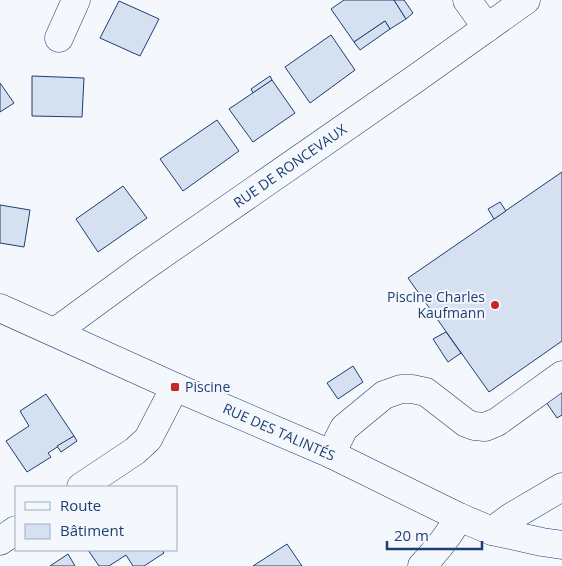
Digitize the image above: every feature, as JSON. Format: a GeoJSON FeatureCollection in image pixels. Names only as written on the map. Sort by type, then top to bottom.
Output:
{"type":"FeatureCollection","features":[{"type":"Feature","properties":{"kind":"street"},"geometry":{"type":"LineString","coordinates":[[59,38],[76,0]]}},
{"type":"Feature","properties":{"kind":"street"},"geometry":{"type":"LineString","coordinates":[[467,0],[487,28]]}},
{"type":"Feature","properties":{"kind":"street","name":"RUE DE RONCEVAUX"},"geometry":{"type":"LineString","coordinates":[[55,332],[144,267],[526,0]]}},
{"type":"Feature","properties":{"kind":"street","name":"RUE DES TALINTÉS"},"geometry":{"type":"LineString","coordinates":[[0,308],[175,387],[331,454],[459,517],[492,531],[562,545]]}},
{"type":"Feature","properties":{"kind":"street"},"geometry":{"type":"LineString","coordinates":[[331,454],[344,428],[384,395],[401,389],[426,392],[466,423],[485,427],[497,422],[562,375]]}},
{"type":"Feature","properties":{"kind":"street"},"geometry":{"type":"LineString","coordinates":[[82,486],[135,451],[148,439],[175,387]]}},
{"type":"Feature","properties":{"kind":"street"},"geometry":{"type":"LineString","coordinates":[[492,531],[511,517],[562,487]]}},
{"type":"Feature","properties":{"kind":"street"},"geometry":{"type":"LineString","coordinates":[[422,566],[439,548],[459,517]]}},
{"type":"Feature","properties":{"kind":"street"},"geometry":{"type":"LineString","coordinates":[[0,541],[15,531]]}},
{"type":"Feature","properties":{"kind":"building"},"geometry":{"type":"Polygon","coordinates":[[[344,0],[394,0],[406,19],[390,29],[385,21],[354,42],[331,9],[344,0]]]}},
{"type":"Feature","properties":{"kind":"building"},"geometry":{"type":"Polygon","coordinates":[[[394,0],[404,0],[413,13],[406,19],[394,0]]]}},
{"type":"Feature","properties":{"kind":"building"},"geometry":{"type":"Polygon","coordinates":[[[119,1],[159,19],[140,56],[100,38],[119,1]]]}},
{"type":"Feature","properties":{"kind":"building"},"geometry":{"type":"Polygon","coordinates":[[[385,21],[390,29],[360,50],[354,42],[385,21]]]}},
{"type":"Feature","properties":{"kind":"building"},"geometry":{"type":"Polygon","coordinates":[[[331,35],[355,70],[310,103],[285,67],[331,35]]]}},
{"type":"Feature","properties":{"kind":"building"},"geometry":{"type":"Polygon","coordinates":[[[32,76],[84,78],[82,117],[32,116],[32,76]]]}},
{"type":"Feature","properties":{"kind":"building"},"geometry":{"type":"Polygon","coordinates":[[[270,76],[272,80],[253,93],[251,89],[270,76]]]}},
{"type":"Feature","properties":{"kind":"building"},"geometry":{"type":"Polygon","coordinates":[[[272,80],[295,113],[253,142],[229,109],[272,80]]]}},
{"type":"Feature","properties":{"kind":"building"},"geometry":{"type":"Polygon","coordinates":[[[0,83],[14,103],[0,112],[0,83]]]}},
{"type":"Feature","properties":{"kind":"building"},"geometry":{"type":"Polygon","coordinates":[[[217,120],[239,151],[183,191],[160,159],[217,120]]]}},
{"type":"Feature","properties":{"kind":"building","name":"Piscine Charles Kaufmann"},"geometry":{"type":"Polygon","coordinates":[[[562,172],[562,341],[489,392],[408,278],[562,172]]]}},
{"type":"Feature","properties":{"kind":"building"},"geometry":{"type":"Polygon","coordinates":[[[123,186],[147,218],[98,252],[76,219],[123,186]]]}},
{"type":"Feature","properties":{"kind":"building"},"geometry":{"type":"Polygon","coordinates":[[[500,202],[506,211],[494,219],[488,209],[500,202]]]}},
{"type":"Feature","properties":{"kind":"building"},"geometry":{"type":"Polygon","coordinates":[[[0,205],[30,210],[24,247],[0,243],[0,205]]]}},
{"type":"Feature","properties":{"kind":"building"},"geometry":{"type":"Polygon","coordinates":[[[446,332],[461,353],[448,362],[433,339],[446,332]]]}},
{"type":"Feature","properties":{"kind":"building"},"geometry":{"type":"Polygon","coordinates":[[[353,366],[363,382],[338,399],[327,383],[353,366]]]}},
{"type":"Feature","properties":{"kind":"building"},"geometry":{"type":"Polygon","coordinates":[[[562,391],[562,415],[557,418],[546,402],[562,391]]]}},
{"type":"Feature","properties":{"kind":"building"},"geometry":{"type":"Polygon","coordinates":[[[46,394],[74,436],[48,453],[51,457],[27,472],[6,441],[29,426],[20,411],[46,394]]]}},
{"type":"Feature","properties":{"kind":"building"},"geometry":{"type":"Polygon","coordinates":[[[74,436],[77,441],[61,452],[57,446],[74,436]]]}},
{"type":"Feature","properties":{"kind":"building"},"geometry":{"type":"Polygon","coordinates":[[[287,544],[302,566],[253,566],[287,544]]]}},
{"type":"Feature","properties":{"kind":"building"},"geometry":{"type":"Polygon","coordinates":[[[89,551],[163,551],[164,553],[144,566],[133,566],[126,555],[109,566],[99,566],[89,551]]]}},
{"type":"Feature","properties":{"kind":"building"},"geometry":{"type":"Polygon","coordinates":[[[68,554],[75,566],[50,566],[68,554]]]}},
{"type":"Feature","properties":{"kind":"place","name":"Piscine Charles Kaufmann"},"geometry":{"type":"Point","coordinates":[495,305]}},
{"type":"Feature","properties":{"kind":"place","name":"Piscine"},"geometry":{"type":"Point","coordinates":[175,387]}}]}
